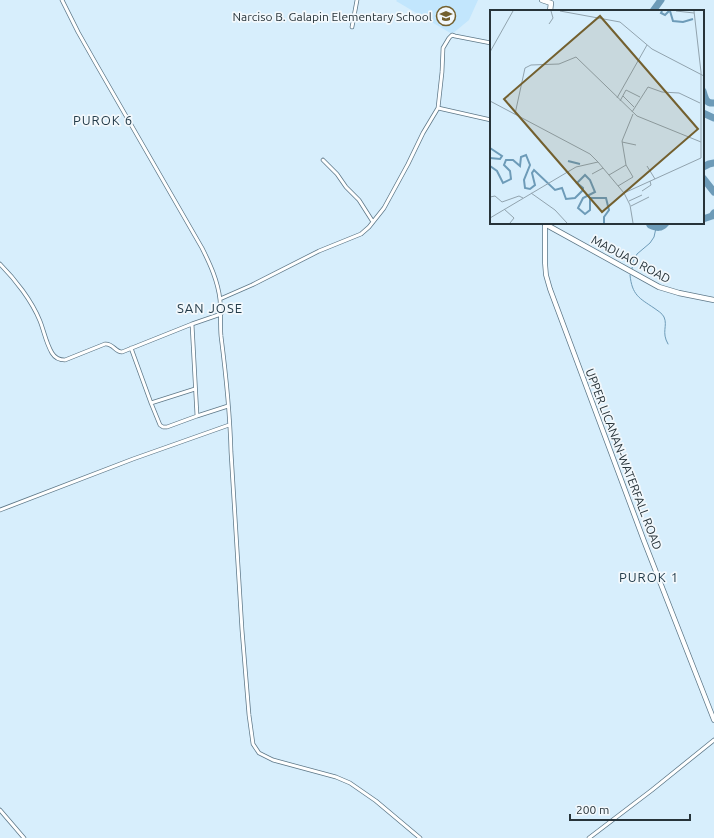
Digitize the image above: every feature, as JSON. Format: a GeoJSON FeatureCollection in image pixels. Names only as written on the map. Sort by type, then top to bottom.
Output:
{"type":"FeatureCollection","features":[{"type":"Feature","properties":{"kind":"main road"},"geometry":{"type":"LineString","coordinates":[[542,0],[551,1]]}},
{"type":"Feature","properties":{"kind":"main road","name":"MADUAO ROAD"},"geometry":{"type":"LineString","coordinates":[[547,224],[658,287],[714,300]]}},
{"type":"Feature","properties":{"kind":"street"},"geometry":{"type":"LineString","coordinates":[[62,0],[78,32],[202,248],[215,278],[220,299],[221,334],[228,406],[242,630],[253,744],[259,753],[273,760],[336,777],[350,783],[373,798],[420,838]]}},
{"type":"Feature","properties":{"kind":"street"},"geometry":{"type":"LineString","coordinates":[[352,27],[356,0]]}},
{"type":"Feature","properties":{"kind":"street"},"geometry":{"type":"LineString","coordinates":[[220,299],[252,286],[319,251],[365,231],[384,208],[423,133],[438,108],[444,48],[450,36],[490,43]]}},
{"type":"Feature","properties":{"kind":"street"},"geometry":{"type":"LineString","coordinates":[[438,108],[490,120]]}},
{"type":"Feature","properties":{"kind":"street"},"geometry":{"type":"LineString","coordinates":[[323,160],[358,200],[373,222]]}},
{"type":"Feature","properties":{"kind":"street","name":"UPPER LICANAN-WATERFALL ROAD"},"geometry":{"type":"LineString","coordinates":[[545,224],[545,263],[550,289],[644,541],[714,720]]}},
{"type":"Feature","properties":{"kind":"street"},"geometry":{"type":"LineString","coordinates":[[0,264],[32,304],[49,347],[58,359],[65,360],[105,344],[111,345],[119,352],[220,314]]}},
{"type":"Feature","properties":{"kind":"street"},"geometry":{"type":"LineString","coordinates":[[192,324],[197,416]]}},
{"type":"Feature","properties":{"kind":"street"},"geometry":{"type":"LineString","coordinates":[[131,348],[160,425],[163,427],[167,428],[228,406]]}},
{"type":"Feature","properties":{"kind":"street"},"geometry":{"type":"LineString","coordinates":[[151,402],[196,389]]}},
{"type":"Feature","properties":{"kind":"street"},"geometry":{"type":"LineString","coordinates":[[0,510],[229,425]]}},
{"type":"Feature","properties":{"kind":"street"},"geometry":{"type":"LineString","coordinates":[[589,838],[714,740]]}},
{"type":"Feature","properties":{"kind":"street"},"geometry":{"type":"LineString","coordinates":[[0,810],[24,838]]}},
{"type":"Feature","properties":{"kind":"shaded area","name":"Narciso B. Galapin Elementary School"},"geometry":{"type":"Polygon","coordinates":[[[478,0],[469,20],[452,34],[396,1],[478,0]]]}},
{"type":"Feature","properties":{"kind":"waterway"},"geometry":{"type":"LineString","coordinates":[[654,10],[661,0]]}},
{"type":"Feature","properties":{"kind":"waterway"},"geometry":{"type":"LineString","coordinates":[[704,94],[709,103],[714,103]]}},
{"type":"Feature","properties":{"kind":"waterway"},"geometry":{"type":"LineString","coordinates":[[704,113],[714,118]]}},
{"type":"Feature","properties":{"kind":"waterway"},"geometry":{"type":"LineString","coordinates":[[704,166],[714,163]]}},
{"type":"Feature","properties":{"kind":"waterway"},"geometry":{"type":"LineString","coordinates":[[704,179],[714,192]]}},
{"type":"Feature","properties":{"kind":"waterway"},"geometry":{"type":"LineString","coordinates":[[704,219],[712,216],[714,213]]}},
{"type":"Feature","properties":{"kind":"waterway"},"geometry":{"type":"LineString","coordinates":[[650,224],[655,227],[665,224]]}},
{"type":"Feature","properties":{"kind":"waterway"},"geometry":{"type":"LineString","coordinates":[[632,269],[633,261],[637,254],[650,243],[654,237],[656,228]]}},
{"type":"Feature","properties":{"kind":"waterway"},"geometry":{"type":"LineString","coordinates":[[630,275],[632,287],[637,295],[660,312],[664,317],[665,336],[668,344]]}},
{"type":"Feature","properties":{"kind":"place","name":"Narciso B. Galapin Elementary School"},"geometry":{"type":"Point","coordinates":[446,16]}},
{"type":"Feature","properties":{"kind":"district","name":"PUROK 6"},"geometry":{"type":"Point","coordinates":[103,120]}},
{"type":"Feature","properties":{"kind":"district","name":"SAN JOSE"},"geometry":{"type":"Point","coordinates":[210,308]}},
{"type":"Feature","properties":{"kind":"district","name":"PUROK 1"},"geometry":{"type":"Point","coordinates":[649,577]}}]}
